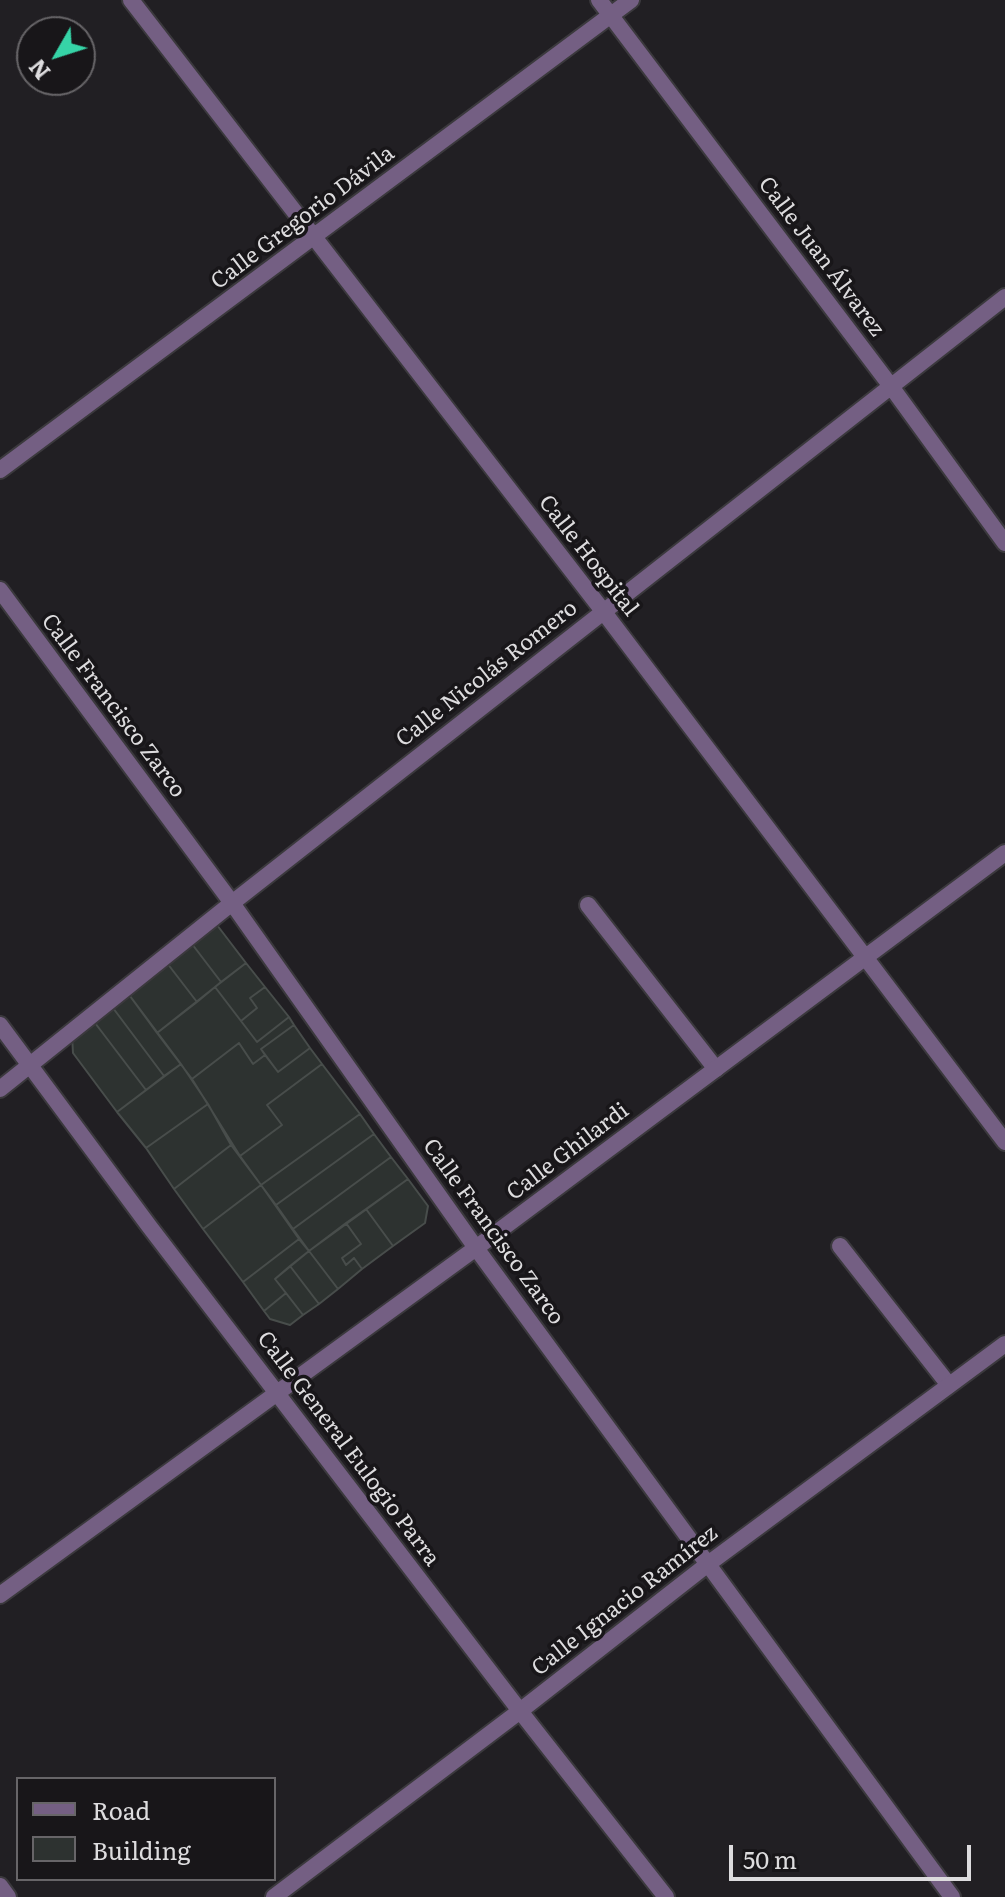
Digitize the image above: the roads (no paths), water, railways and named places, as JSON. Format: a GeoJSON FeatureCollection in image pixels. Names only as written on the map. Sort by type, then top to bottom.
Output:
{"type":"FeatureCollection","features":[{"type":"Feature","properties":{"kind":"street","name":"Calle Hospital"},"geometry":{"type":"LineString","coordinates":[[131,0],[603,611],[1005,1142]]}},
{"type":"Feature","properties":{"kind":"street","name":"Calle Juan Álvarez"},"geometry":{"type":"LineString","coordinates":[[599,0],[890,385],[1005,543]]}},
{"type":"Feature","properties":{"kind":"street","name":"Calle Gregorio Dávila"},"geometry":{"type":"LineString","coordinates":[[0,470],[631,0]]}},
{"type":"Feature","properties":{"kind":"street","name":"Calle Nicolás Romero"},"geometry":{"type":"LineString","coordinates":[[0,1089],[232,903],[1005,297]]}},
{"type":"Feature","properties":{"kind":"street","name":"Calle Francisco Zarco"},"geometry":{"type":"LineString","coordinates":[[0,590],[232,903],[476,1248],[952,1897]]}},
{"type":"Feature","properties":{"kind":"street","name":"Calle Ghilardi"},"geometry":{"type":"LineString","coordinates":[[0,1595],[476,1248],[1005,853]]}},
{"type":"Feature","properties":{"kind":"street"},"geometry":{"type":"LineString","coordinates":[[588,905],[716,1069]]}},
{"type":"Feature","properties":{"kind":"street","name":"Calle General Eulogio Parra"},"geometry":{"type":"LineString","coordinates":[[0,1025],[149,1226],[666,1897]]}},
{"type":"Feature","properties":{"kind":"street"},"geometry":{"type":"LineString","coordinates":[[840,1246],[949,1385]]}},
{"type":"Feature","properties":{"kind":"street","name":"Calle Ignacio Ramírez"},"geometry":{"type":"LineString","coordinates":[[274,1897],[708,1564],[1005,1344]]}},
{"type":"Feature","properties":{"kind":"street"},"geometry":{"type":"LineString","coordinates":[[0,1886],[8,1897]]}}]}
